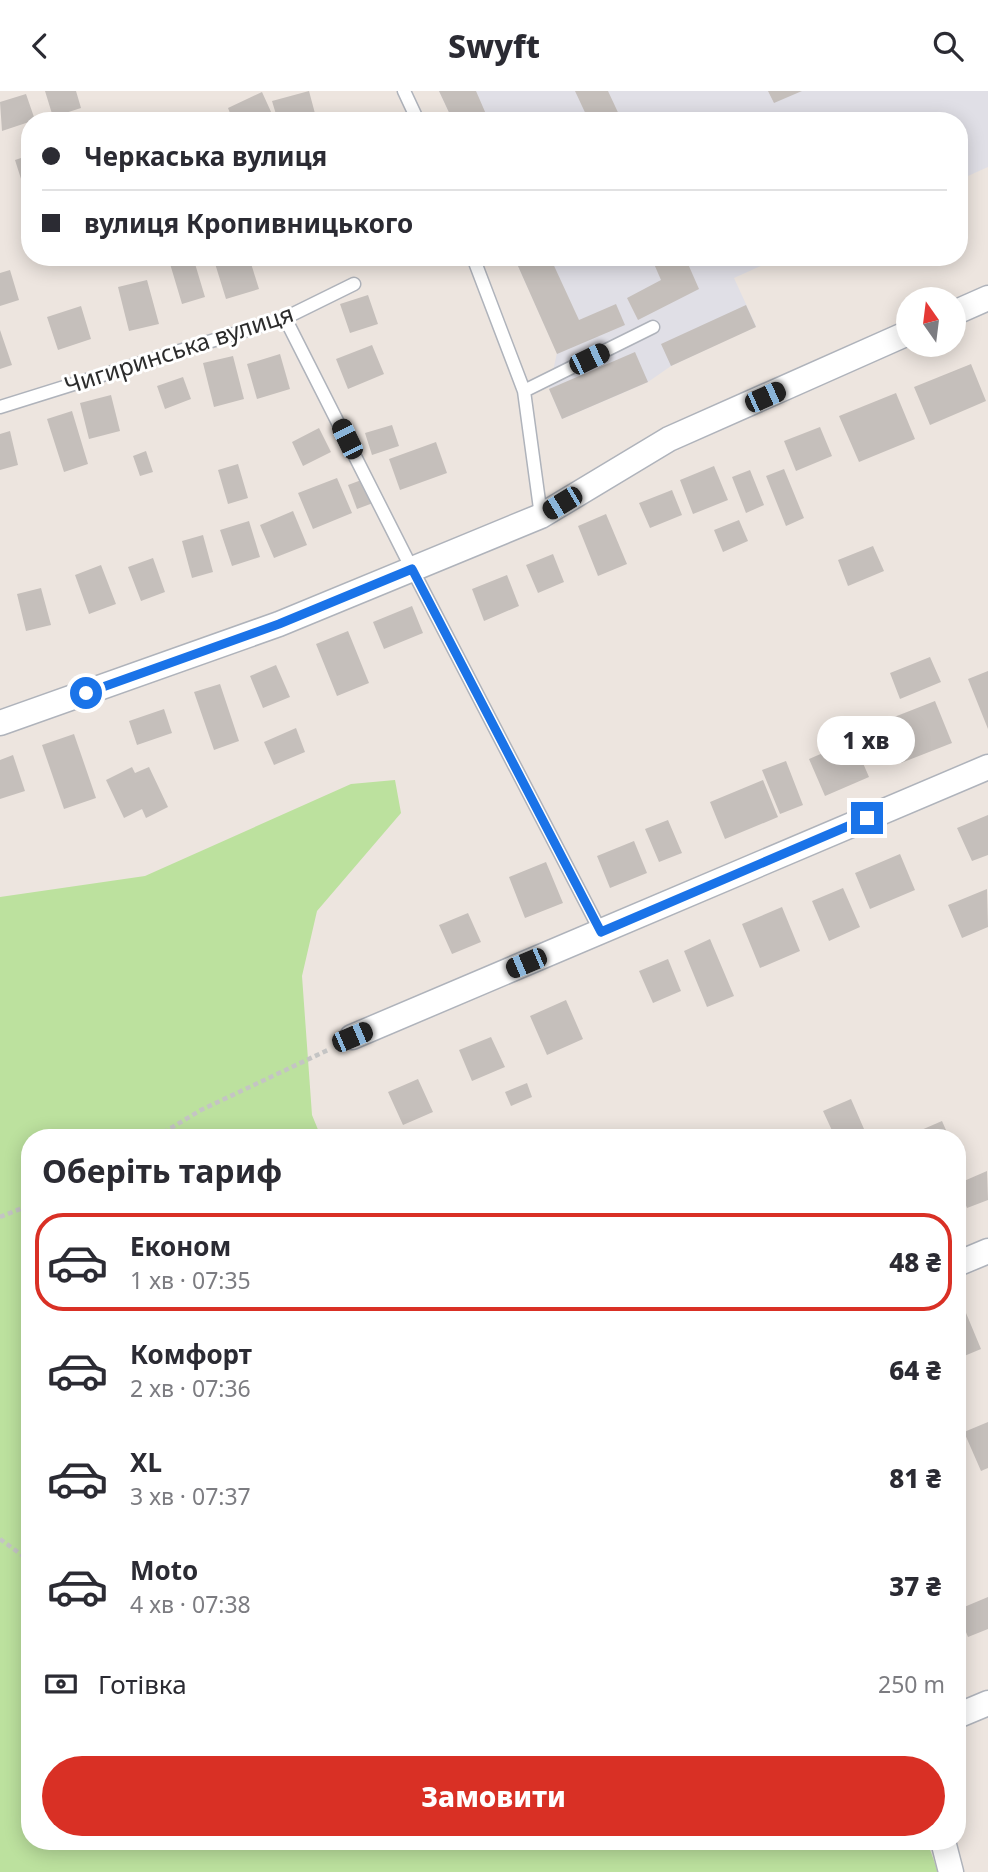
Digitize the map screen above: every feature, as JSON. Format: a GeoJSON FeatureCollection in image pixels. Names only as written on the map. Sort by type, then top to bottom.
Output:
{"type":"FeatureCollection","features":[{"type":"Feature","properties":{"kind":"street"},"geometry":{"type":"LineString","coordinates":[[966,308],[988,298]]}},
{"type":"Feature","properties":{"kind":"street"},"geometry":{"type":"LineString","coordinates":[[0,723],[279,624],[541,516],[669,439],[896,338]]}},
{"type":"Feature","properties":{"kind":"street"},"geometry":{"type":"LineString","coordinates":[[352,1037],[988,767]]}},
{"type":"Feature","properties":{"kind":"street"},"geometry":{"type":"LineString","coordinates":[[966,1261],[988,1251]]}},
{"type":"Feature","properties":{"kind":"street"},"geometry":{"type":"LineString","coordinates":[[966,1712],[988,1703]]}},
{"type":"Feature","properties":{"kind":"street"},"geometry":{"type":"LineString","coordinates":[[945,1850],[951,1872]]}},
{"type":"Feature","properties":{"kind":"lane"},"geometry":{"type":"LineString","coordinates":[[404,91],[414,112]]}},
{"type":"Feature","properties":{"kind":"lane"},"geometry":{"type":"LineString","coordinates":[[476,266],[524,391],[541,516]]}},
{"type":"Feature","properties":{"kind":"lane","name":"Чигиринська вулиця"},"geometry":{"type":"LineString","coordinates":[[0,407],[285,318],[354,284]]}},
{"type":"Feature","properties":{"kind":"lane"},"geometry":{"type":"LineString","coordinates":[[285,318],[601,932]]}},
{"type":"Feature","properties":{"kind":"lane"},"geometry":{"type":"LineString","coordinates":[[524,391],[653,327]]}},
{"type":"Feature","properties":{"kind":"path"},"geometry":{"type":"LineString","coordinates":[[169,1129],[201,1110],[352,1037]]}},
{"type":"Feature","properties":{"kind":"path"},"geometry":{"type":"LineString","coordinates":[[0,1217],[21,1209]]}},
{"type":"Feature","properties":{"kind":"path"},"geometry":{"type":"LineString","coordinates":[[0,1539],[21,1554]]}},
{"type":"Feature","properties":{"kind":"shaded area"},"geometry":{"type":"Polygon","coordinates":[[[439,91],[988,91],[988,167],[968,176],[968,112],[449,112],[439,91]]]}},
{"type":"Feature","properties":{"kind":"shaded area"},"geometry":{"type":"Polygon","coordinates":[[[518,266],[761,266],[734,278],[756,326],[671,366],[648,382],[562,419],[549,389],[557,353],[518,266]]]}},
{"type":"Feature","properties":{"kind":"green space"},"geometry":{"type":"Polygon","coordinates":[[[395,780],[401,813],[317,911],[302,976],[312,1115],[318,1129],[21,1129],[21,1850],[930,1850],[938,1872],[0,1872],[0,897],[145,876],[351,784],[395,780]]]}},
{"type":"Feature","properties":{"kind":"building"},"geometry":{"type":"Polygon","coordinates":[[[45,91],[76,91],[81,108],[69,112],[51,112],[45,91]]]}},
{"type":"Feature","properties":{"kind":"building"},"geometry":{"type":"Polygon","coordinates":[[[309,91],[315,112],[275,112],[272,101],[309,91]]]}},
{"type":"Feature","properties":{"kind":"building"},"geometry":{"type":"Polygon","coordinates":[[[439,91],[476,91],[485,112],[449,112],[439,91]]]}},
{"type":"Feature","properties":{"kind":"building"},"geometry":{"type":"Polygon","coordinates":[[[575,91],[608,91],[618,112],[585,112],[575,91]]]}},
{"type":"Feature","properties":{"kind":"building"},"geometry":{"type":"Polygon","coordinates":[[[768,91],[802,91],[774,103],[768,91]]]}},
{"type":"Feature","properties":{"kind":"building"},"geometry":{"type":"Polygon","coordinates":[[[262,92],[271,112],[230,112],[228,108],[262,92]]]}},
{"type":"Feature","properties":{"kind":"building"},"geometry":{"type":"Polygon","coordinates":[[[26,94],[32,112],[21,112],[21,125],[2,131],[0,102],[26,94]]]}},
{"type":"Feature","properties":{"kind":"building"},"geometry":{"type":"Polygon","coordinates":[[[21,158],[21,179],[15,160],[21,158]]]}},
{"type":"Feature","properties":{"kind":"building"},"geometry":{"type":"Polygon","coordinates":[[[171,266],[196,266],[205,297],[182,304],[171,266]]]}},
{"type":"Feature","properties":{"kind":"building"},"geometry":{"type":"Polygon","coordinates":[[[216,266],[252,266],[259,289],[226,299],[216,266]]]}},
{"type":"Feature","properties":{"kind":"building"},"geometry":{"type":"Polygon","coordinates":[[[518,266],[554,266],[579,320],[616,304],[625,325],[557,354],[518,266]]]}},
{"type":"Feature","properties":{"kind":"building"},"geometry":{"type":"Polygon","coordinates":[[[655,266],[689,266],[699,289],[638,320],[627,298],[661,280],[655,266]]]}},
{"type":"Feature","properties":{"kind":"building"},"geometry":{"type":"Polygon","coordinates":[[[10,270],[19,300],[0,306],[0,273],[10,270]]]}},
{"type":"Feature","properties":{"kind":"building"},"geometry":{"type":"Polygon","coordinates":[[[147,280],[159,324],[129,331],[118,287],[147,280]]]}},
{"type":"Feature","properties":{"kind":"building"},"geometry":{"type":"Polygon","coordinates":[[[368,295],[378,324],[350,333],[340,304],[368,295]]]}},
{"type":"Feature","properties":{"kind":"building"},"geometry":{"type":"Polygon","coordinates":[[[746,305],[756,327],[671,366],[661,344],[746,305]]]}},
{"type":"Feature","properties":{"kind":"building"},"geometry":{"type":"Polygon","coordinates":[[[81,306],[91,339],[58,350],[47,317],[81,306]]]}},
{"type":"Feature","properties":{"kind":"building"},"geometry":{"type":"Polygon","coordinates":[[[0,330],[12,365],[0,369],[0,330]]]}},
{"type":"Feature","properties":{"kind":"building"},"geometry":{"type":"Polygon","coordinates":[[[372,345],[384,374],[348,389],[336,359],[372,345]]]}},
{"type":"Feature","properties":{"kind":"building"},"geometry":{"type":"Polygon","coordinates":[[[635,352],[648,382],[562,419],[549,389],[635,352]]]}},
{"type":"Feature","properties":{"kind":"building"},"geometry":{"type":"Polygon","coordinates":[[[280,354],[290,389],[257,399],[247,364],[280,354]]]}},
{"type":"Feature","properties":{"kind":"building"},"geometry":{"type":"Polygon","coordinates":[[[233,356],[244,399],[214,407],[203,363],[233,356]]]}},
{"type":"Feature","properties":{"kind":"building"},"geometry":{"type":"Polygon","coordinates":[[[971,364],[986,401],[930,425],[914,387],[971,364]]]}},
{"type":"Feature","properties":{"kind":"building"},"geometry":{"type":"Polygon","coordinates":[[[183,377],[191,399],[165,409],[157,386],[183,377]]]}},
{"type":"Feature","properties":{"kind":"building"},"geometry":{"type":"Polygon","coordinates":[[[896,393],[915,439],[859,462],[839,416],[896,393]]]}},
{"type":"Feature","properties":{"kind":"building"},"geometry":{"type":"Polygon","coordinates":[[[111,395],[120,431],[89,439],[80,403],[111,395]]]}},
{"type":"Feature","properties":{"kind":"building"},"geometry":{"type":"Polygon","coordinates":[[[72,411],[88,464],[64,472],[47,419],[72,411]]]}},
{"type":"Feature","properties":{"kind":"building"},"geometry":{"type":"Polygon","coordinates":[[[392,425],[399,446],[372,455],[365,433],[392,425]]]}},
{"type":"Feature","properties":{"kind":"building"},"geometry":{"type":"Polygon","coordinates":[[[820,427],[832,456],[796,471],[784,441],[820,427]]]}},
{"type":"Feature","properties":{"kind":"building"},"geometry":{"type":"Polygon","coordinates":[[[319,428],[331,452],[303,466],[292,442],[319,428]]]}},
{"type":"Feature","properties":{"kind":"building"},"geometry":{"type":"Polygon","coordinates":[[[10,431],[18,465],[0,470],[0,434],[10,431]]]}},
{"type":"Feature","properties":{"kind":"building"},"geometry":{"type":"Polygon","coordinates":[[[436,442],[447,473],[400,490],[389,459],[436,442]]]}},
{"type":"Feature","properties":{"kind":"building"},"geometry":{"type":"Polygon","coordinates":[[[146,451],[153,472],[140,476],[133,456],[146,451]]]}},
{"type":"Feature","properties":{"kind":"building"},"geometry":{"type":"Polygon","coordinates":[[[238,464],[248,498],[228,504],[218,470],[238,464]]]}},
{"type":"Feature","properties":{"kind":"building"},"geometry":{"type":"Polygon","coordinates":[[[714,466],[728,500],[693,514],[680,480],[714,466]]]}},
{"type":"Feature","properties":{"kind":"building"},"geometry":{"type":"Polygon","coordinates":[[[784,469],[804,518],[786,526],[766,476],[784,469]]]}},
{"type":"Feature","properties":{"kind":"building"},"geometry":{"type":"Polygon","coordinates":[[[750,470],[764,505],[746,513],[732,477],[750,470]]]}},
{"type":"Feature","properties":{"kind":"building"},"geometry":{"type":"Polygon","coordinates":[[[337,478],[352,513],[313,529],[298,493],[337,478]]]}},
{"type":"Feature","properties":{"kind":"building"},"geometry":{"type":"Polygon","coordinates":[[[364,479],[373,503],[357,509],[348,485],[364,479]]]}},
{"type":"Feature","properties":{"kind":"building"},"geometry":{"type":"Polygon","coordinates":[[[672,490],[682,515],[650,528],[639,503],[672,490]]]}},
{"type":"Feature","properties":{"kind":"building"},"geometry":{"type":"Polygon","coordinates":[[[293,511],[307,545],[274,558],[260,525],[293,511]]]}},
{"type":"Feature","properties":{"kind":"building"},"geometry":{"type":"Polygon","coordinates":[[[606,514],[627,564],[598,576],[578,526],[606,514]]]}},
{"type":"Feature","properties":{"kind":"building"},"geometry":{"type":"Polygon","coordinates":[[[739,520],[748,541],[723,552],[714,530],[739,520]]]}},
{"type":"Feature","properties":{"kind":"building"},"geometry":{"type":"Polygon","coordinates":[[[249,521],[260,557],[232,566],[220,530],[249,521]]]}},
{"type":"Feature","properties":{"kind":"building"},"geometry":{"type":"Polygon","coordinates":[[[203,535],[213,572],[192,578],[182,541],[203,535]]]}},
{"type":"Feature","properties":{"kind":"building"},"geometry":{"type":"Polygon","coordinates":[[[873,546],[884,571],[848,586],[838,560],[873,546]]]}},
{"type":"Feature","properties":{"kind":"building"},"geometry":{"type":"Polygon","coordinates":[[[553,554],[564,582],[538,593],[526,565],[553,554]]]}},
{"type":"Feature","properties":{"kind":"building"},"geometry":{"type":"Polygon","coordinates":[[[153,558],[165,592],[141,601],[128,567],[153,558]]]}},
{"type":"Feature","properties":{"kind":"building"},"geometry":{"type":"Polygon","coordinates":[[[101,565],[116,604],[89,614],[75,575],[101,565]]]}},
{"type":"Feature","properties":{"kind":"building"},"geometry":{"type":"Polygon","coordinates":[[[507,575],[519,606],[484,621],[472,589],[507,575]]]}},
{"type":"Feature","properties":{"kind":"building"},"geometry":{"type":"Polygon","coordinates":[[[41,588],[51,625],[26,631],[17,594],[41,588]]]}},
{"type":"Feature","properties":{"kind":"building"},"geometry":{"type":"Polygon","coordinates":[[[412,606],[423,633],[384,649],[373,622],[412,606]]]}},
{"type":"Feature","properties":{"kind":"building"},"geometry":{"type":"Polygon","coordinates":[[[348,631],[369,683],[337,696],[316,644],[348,631]]]}},
{"type":"Feature","properties":{"kind":"building"},"geometry":{"type":"Polygon","coordinates":[[[930,657],[941,682],[900,699],[890,673],[930,657]]]}},
{"type":"Feature","properties":{"kind":"building"},"geometry":{"type":"Polygon","coordinates":[[[276,665],[290,697],[263,708],[250,676],[276,665]]]}},
{"type":"Feature","properties":{"kind":"building"},"geometry":{"type":"Polygon","coordinates":[[[988,671],[988,729],[968,679],[988,671]]]}},
{"type":"Feature","properties":{"kind":"building"},"geometry":{"type":"Polygon","coordinates":[[[220,684],[239,741],[214,750],[194,692],[220,684]]]}},
{"type":"Feature","properties":{"kind":"building"},"geometry":{"type":"Polygon","coordinates":[[[935,701],[952,743],[901,763],[884,721],[935,701]]]}},
{"type":"Feature","properties":{"kind":"building"},"geometry":{"type":"Polygon","coordinates":[[[164,709],[172,733],[137,745],[129,721],[164,709]]]}},
{"type":"Feature","properties":{"kind":"building"},"geometry":{"type":"Polygon","coordinates":[[[296,728],[305,752],[274,765],[264,742],[296,728]]]}},
{"type":"Feature","properties":{"kind":"building"},"geometry":{"type":"Polygon","coordinates":[[[74,734],[96,798],[64,809],[42,745],[74,734]]]}},
{"type":"Feature","properties":{"kind":"building"},"geometry":{"type":"Polygon","coordinates":[[[853,740],[869,777],[825,796],[809,759],[853,740]]]}},
{"type":"Feature","properties":{"kind":"building"},"geometry":{"type":"Polygon","coordinates":[[[13,755],[25,791],[0,799],[0,760],[13,755]]]}},
{"type":"Feature","properties":{"kind":"building"},"geometry":{"type":"Polygon","coordinates":[[[786,761],[803,805],[780,814],[762,770],[786,761]]]}},
{"type":"Feature","properties":{"kind":"building"},"geometry":{"type":"Polygon","coordinates":[[[132,767],[135,773],[149,767],[168,807],[146,818],[142,809],[124,818],[106,780],[132,767]]]}},
{"type":"Feature","properties":{"kind":"building"},"geometry":{"type":"Polygon","coordinates":[[[763,780],[778,817],[725,839],[710,802],[763,780]]]}},
{"type":"Feature","properties":{"kind":"building"},"geometry":{"type":"Polygon","coordinates":[[[988,815],[988,855],[972,861],[957,828],[988,815]]]}},
{"type":"Feature","properties":{"kind":"building"},"geometry":{"type":"Polygon","coordinates":[[[668,820],[682,853],[659,862],[645,829],[668,820]]]}},
{"type":"Feature","properties":{"kind":"building"},"geometry":{"type":"Polygon","coordinates":[[[634,841],[647,873],[610,888],[597,856],[634,841]]]}},
{"type":"Feature","properties":{"kind":"building"},"geometry":{"type":"Polygon","coordinates":[[[900,854],[915,890],[870,909],[855,873],[900,854]]]}},
{"type":"Feature","properties":{"kind":"building"},"geometry":{"type":"Polygon","coordinates":[[[546,862],[563,903],[525,918],[509,877],[546,862]]]}},
{"type":"Feature","properties":{"kind":"building"},"geometry":{"type":"Polygon","coordinates":[[[843,888],[860,927],[829,941],[812,901],[843,888]]]}},
{"type":"Feature","properties":{"kind":"building"},"geometry":{"type":"Polygon","coordinates":[[[987,889],[988,927],[962,938],[948,905],[987,889]]]}},
{"type":"Feature","properties":{"kind":"building"},"geometry":{"type":"Polygon","coordinates":[[[782,907],[800,951],[760,968],[742,924],[782,907]]]}},
{"type":"Feature","properties":{"kind":"building"},"geometry":{"type":"Polygon","coordinates":[[[468,913],[481,942],[452,954],[439,925],[468,913]]]}},
{"type":"Feature","properties":{"kind":"building"},"geometry":{"type":"Polygon","coordinates":[[[710,939],[734,996],[707,1007],[684,951],[710,939]]]}},
{"type":"Feature","properties":{"kind":"building"},"geometry":{"type":"Polygon","coordinates":[[[668,959],[681,991],[653,1003],[639,971],[668,959]]]}},
{"type":"Feature","properties":{"kind":"building"},"geometry":{"type":"Polygon","coordinates":[[[566,1000],[583,1039],[547,1055],[530,1016],[566,1000]]]}},
{"type":"Feature","properties":{"kind":"building"},"geometry":{"type":"Polygon","coordinates":[[[491,1037],[505,1067],[472,1081],[459,1050],[491,1037]]]}},
{"type":"Feature","properties":{"kind":"building"},"geometry":{"type":"Polygon","coordinates":[[[418,1079],[433,1112],[403,1125],[388,1092],[418,1079]]]}},
{"type":"Feature","properties":{"kind":"building"},"geometry":{"type":"Polygon","coordinates":[[[527,1083],[532,1097],[511,1106],[505,1092],[527,1083]]]}},
{"type":"Feature","properties":{"kind":"building"},"geometry":{"type":"Polygon","coordinates":[[[851,1099],[864,1129],[831,1129],[823,1111],[851,1099]]]}},
{"type":"Feature","properties":{"kind":"building"},"geometry":{"type":"Polygon","coordinates":[[[942,1121],[946,1129],[924,1129],[942,1121]]]}},
{"type":"Feature","properties":{"kind":"building"},"geometry":{"type":"Polygon","coordinates":[[[987,1171],[988,1200],[967,1208],[966,1180],[987,1171]]]}},
{"type":"Feature","properties":{"kind":"building"},"geometry":{"type":"Polygon","coordinates":[[[966,1313],[981,1349],[966,1355],[966,1313]]]}},
{"type":"Feature","properties":{"kind":"building"},"geometry":{"type":"Polygon","coordinates":[[[988,1422],[988,1468],[981,1471],[966,1431],[988,1422]]]}},
{"type":"Feature","properties":{"kind":"building"},"geometry":{"type":"Polygon","coordinates":[[[988,1597],[988,1629],[968,1637],[966,1606],[988,1597]]]}},
{"type":"Feature","properties":{"kind":"route"},"geometry":{"type":"LineString","coordinates":[[86,693],[279,624],[412,569],[601,932],[867,818]]}}]}
